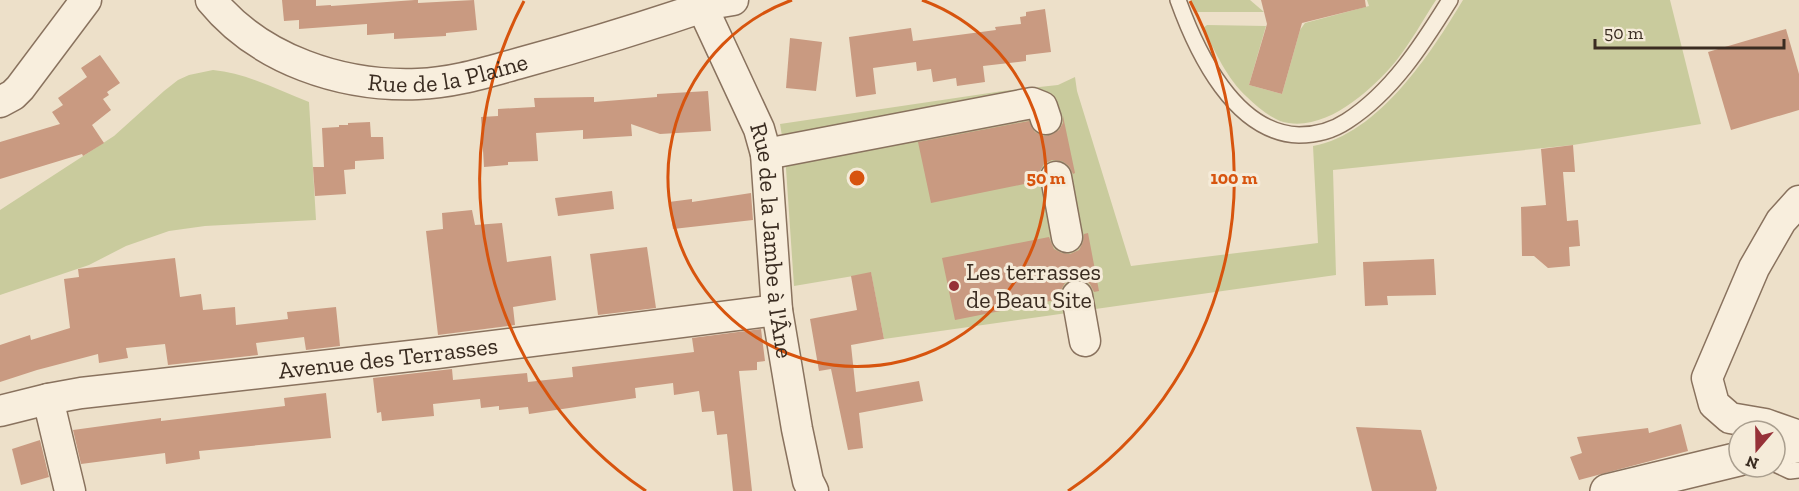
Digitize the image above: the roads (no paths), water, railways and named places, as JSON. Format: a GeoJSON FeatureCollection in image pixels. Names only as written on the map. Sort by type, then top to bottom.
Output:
{"type":"FeatureCollection","features":[{"type":"Feature","properties":{"kind":"street"},"geometry":{"type":"LineString","coordinates":[[0,102],[20,88],[86,0]]}},
{"type":"Feature","properties":{"kind":"street","name":"Rue de la Plaine"},"geometry":{"type":"LineString","coordinates":[[211,0],[252,38],[290,60],[335,76],[381,84],[420,84],[457,80],[578,48],[701,3],[733,0]]}},
{"type":"Feature","properties":{"kind":"street","name":"Rue de la Jambe à l'Âne"},"geometry":{"type":"LineString","coordinates":[[701,3],[759,129],[766,154],[777,310],[797,429],[808,481],[813,491]]}},
{"type":"Feature","properties":{"kind":"street"},"geometry":{"type":"LineString","coordinates":[[766,154],[1032,103],[1042,107],[1046,119]]}},
{"type":"Feature","properties":{"kind":"street"},"geometry":{"type":"LineString","coordinates":[[1056,177],[1067,237]]}},
{"type":"Feature","properties":{"kind":"street"},"geometry":{"type":"LineString","coordinates":[[1799,201],[1781,221],[1754,268],[1707,378],[1714,404],[1730,418],[1765,424],[1799,436]]}},
{"type":"Feature","properties":{"kind":"street"},"geometry":{"type":"LineString","coordinates":[[1077,296],[1085,341]]}},
{"type":"Feature","properties":{"kind":"street","name":"Avenue des Terrasses"},"geometry":{"type":"LineString","coordinates":[[0,411],[81,393],[436,353],[777,310]]}},
{"type":"Feature","properties":{"kind":"street"},"geometry":{"type":"LineString","coordinates":[[48,399],[70,491]]}},
{"type":"Feature","properties":{"kind":"street"},"geometry":{"type":"LineString","coordinates":[[1607,491],[1727,462]]}},
{"type":"Feature","properties":{"kind":"lane"},"geometry":{"type":"LineString","coordinates":[[1178,0],[1192,33],[1221,86],[1244,113],[1260,124],[1279,132],[1305,135],[1319,133],[1340,125],[1379,95],[1420,46],[1450,0]]}},
{"type":"Feature","properties":{"kind":"place","name":"Les terrasses de Beau Site"},"geometry":{"type":"Point","coordinates":[954,286]}}]}
